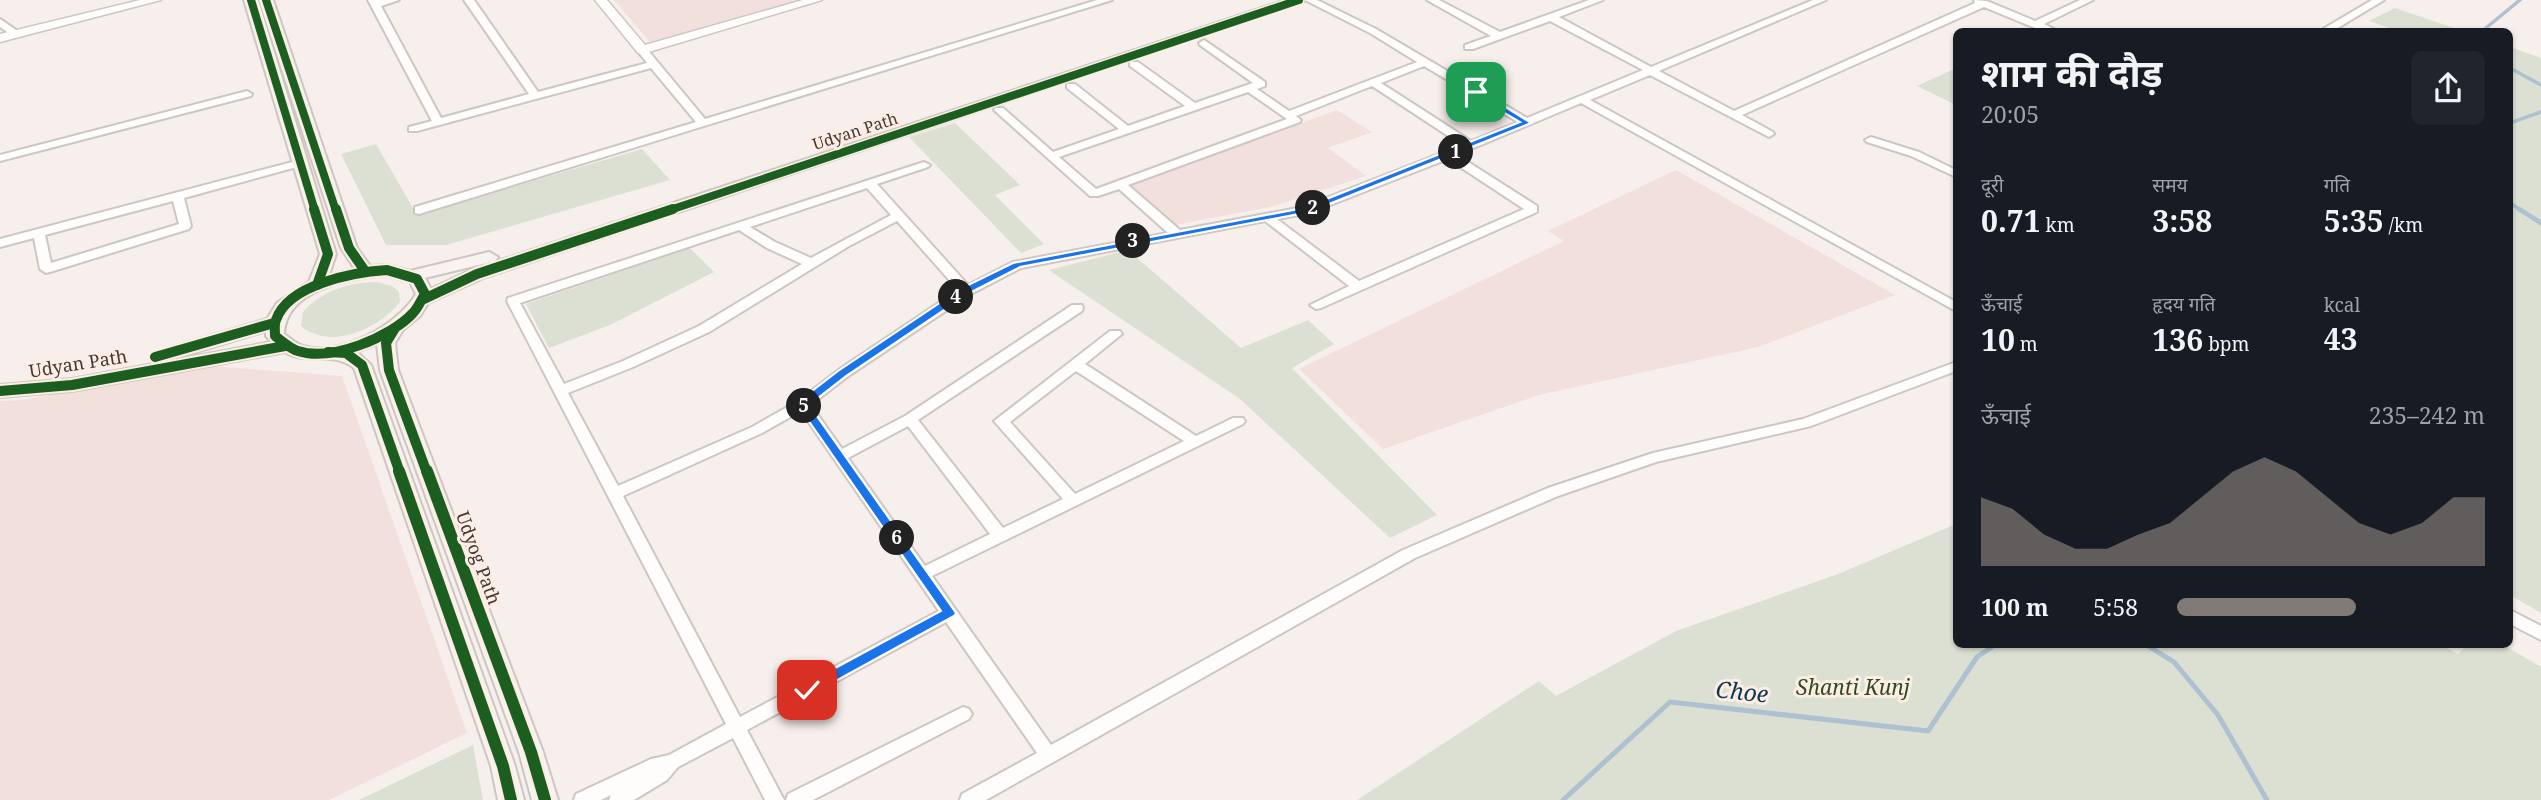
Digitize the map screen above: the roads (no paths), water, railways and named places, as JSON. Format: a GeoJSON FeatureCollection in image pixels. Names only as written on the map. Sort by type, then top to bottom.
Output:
{"type":"FeatureCollection","features":[{"type":"Feature","properties":{"kind":"main road"},"geometry":{"type":"LineString","coordinates":[[251,0],[328,254],[317,285]]}},
{"type":"Feature","properties":{"kind":"main road"},"geometry":{"type":"LineString","coordinates":[[266,0],[349,248],[365,271]]}},
{"type":"Feature","properties":{"kind":"main road","name":"Udyan Path"},"geometry":{"type":"LineString","coordinates":[[412,276],[478,261],[1271,0]]}},
{"type":"Feature","properties":{"kind":"main road","name":"Udyan Path"},"geometry":{"type":"LineString","coordinates":[[424,299],[477,274],[1299,0]]}},
{"type":"Feature","properties":{"kind":"main road"},"geometry":{"type":"LineString","coordinates":[[285,346],[275,336],[274,323],[289,303],[317,285],[365,271],[387,270],[412,276],[423,286],[424,299],[417,311],[394,330],[363,344],[328,352]]}},
{"type":"Feature","properties":{"kind":"main road","name":"Udyan Path"},"geometry":{"type":"LineString","coordinates":[[0,379],[53,378],[163,356],[274,323]]}},
{"type":"Feature","properties":{"kind":"main road","name":"Udyog Path"},"geometry":{"type":"LineString","coordinates":[[394,330],[386,343],[389,370],[531,752],[545,800]]}},
{"type":"Feature","properties":{"kind":"main road","name":"Udyan Path"},"geometry":{"type":"LineString","coordinates":[[0,391],[43,390],[241,351],[285,346],[308,352],[328,352]]}},
{"type":"Feature","properties":{"kind":"main road"},"geometry":{"type":"LineString","coordinates":[[328,352],[346,353],[362,365],[503,766],[511,800]]}},
{"type":"Feature","properties":{"kind":"street"},"geometry":{"type":"LineString","coordinates":[[0,38],[155,0]]}},
{"type":"Feature","properties":{"kind":"street"},"geometry":{"type":"LineString","coordinates":[[394,0],[374,2],[438,122]]}},
{"type":"Feature","properties":{"kind":"street"},"geometry":{"type":"LineString","coordinates":[[469,0],[535,96]]}},
{"type":"Feature","properties":{"kind":"street"},"geometry":{"type":"LineString","coordinates":[[601,0],[703,124]]}},
{"type":"Feature","properties":{"kind":"street"},"geometry":{"type":"LineString","coordinates":[[642,50],[816,0]]}},
{"type":"Feature","properties":{"kind":"street"},"geometry":{"type":"LineString","coordinates":[[419,210],[1092,2],[1107,0]]}},
{"type":"Feature","properties":{"kind":"street"},"geometry":{"type":"LineString","coordinates":[[1310,0],[1373,31],[1527,123]]}},
{"type":"Feature","properties":{"kind":"street"},"geometry":{"type":"LineString","coordinates":[[1333,0],[1373,31]]}},
{"type":"Feature","properties":{"kind":"street"},"geometry":{"type":"LineString","coordinates":[[1432,0],[1499,36]]}},
{"type":"Feature","properties":{"kind":"street"},"geometry":{"type":"LineString","coordinates":[[1469,47],[1598,0]]}},
{"type":"Feature","properties":{"kind":"street"},"geometry":{"type":"LineString","coordinates":[[614,494],[757,430],[803,404],[842,374],[966,291],[1017,265],[1306,210],[1449,155],[1821,0]]}},
{"type":"Feature","properties":{"kind":"street"},"geometry":{"type":"LineString","coordinates":[[2330,28],[2379,0]]}},
{"type":"Feature","properties":{"kind":"street"},"geometry":{"type":"LineString","coordinates":[[1733,115],[1980,1],[2046,28]]}},
{"type":"Feature","properties":{"kind":"street"},"geometry":{"type":"LineString","coordinates":[[2036,24],[2082,1]]}},
{"type":"Feature","properties":{"kind":"street"},"geometry":{"type":"LineString","coordinates":[[1551,17],[1769,134]]}},
{"type":"Feature","properties":{"kind":"street"},"geometry":{"type":"LineString","coordinates":[[0,22],[16,34]]}},
{"type":"Feature","properties":{"kind":"street"},"geometry":{"type":"LineString","coordinates":[[1052,156],[1261,83],[1203,43]]}},
{"type":"Feature","properties":{"kind":"street"},"geometry":{"type":"LineString","coordinates":[[1288,115],[1425,62]]}},
{"type":"Feature","properties":{"kind":"street"},"geometry":{"type":"LineString","coordinates":[[413,129],[653,64]]}},
{"type":"Feature","properties":{"kind":"street"},"geometry":{"type":"LineString","coordinates":[[1134,64],[1193,107]]}},
{"type":"Feature","properties":{"kind":"street"},"geometry":{"type":"LineString","coordinates":[[1373,82],[1471,146]]}},
{"type":"Feature","properties":{"kind":"street"},"geometry":{"type":"LineString","coordinates":[[1070,86],[1126,130]]}},
{"type":"Feature","properties":{"kind":"street"},"geometry":{"type":"LineString","coordinates":[[999,110],[1094,194],[1296,120],[1249,88]]}},
{"type":"Feature","properties":{"kind":"street"},"geometry":{"type":"LineString","coordinates":[[0,158],[247,93]]}},
{"type":"Feature","properties":{"kind":"street"},"geometry":{"type":"LineString","coordinates":[[1583,100],[1953,305]]}},
{"type":"Feature","properties":{"kind":"street"},"geometry":{"type":"LineString","coordinates":[[1871,140],[1915,154],[1953,173]]}},
{"type":"Feature","properties":{"kind":"street"},"geometry":{"type":"LineString","coordinates":[[1316,305],[1533,209],[1449,155]]}},
{"type":"Feature","properties":{"kind":"street"},"geometry":{"type":"LineString","coordinates":[[0,243],[300,163]]}},
{"type":"Feature","properties":{"kind":"street"},"geometry":{"type":"LineString","coordinates":[[775,800],[513,301],[924,165]]}},
{"type":"Feature","properties":{"kind":"street"},"geometry":{"type":"LineString","coordinates":[[869,183],[966,291]]}},
{"type":"Feature","properties":{"kind":"street"},"geometry":{"type":"LineString","coordinates":[[1120,184],[1176,233]]}},
{"type":"Feature","properties":{"kind":"street"},"geometry":{"type":"LineString","coordinates":[[39,233],[46,269],[185,226],[177,195]]}},
{"type":"Feature","properties":{"kind":"street"},"geometry":{"type":"LineString","coordinates":[[559,391],[628,364],[704,329],[811,263],[898,216]]}},
{"type":"Feature","properties":{"kind":"street"},"geometry":{"type":"LineString","coordinates":[[1267,217],[1358,287]]}},
{"type":"Feature","properties":{"kind":"street"},"geometry":{"type":"LineString","coordinates":[[740,226],[771,245],[811,263]]}},
{"type":"Feature","properties":{"kind":"street"},"geometry":{"type":"LineString","coordinates":[[840,456],[910,419],[1077,308]]}},
{"type":"Feature","properties":{"kind":"street"},"geometry":{"type":"LineString","coordinates":[[1073,500],[1001,421],[1115,334]]}},
{"type":"Feature","properties":{"kind":"street"},"geometry":{"type":"LineString","coordinates":[[1075,364],[1195,442]]}},
{"type":"Feature","properties":{"kind":"street"},"geometry":{"type":"LineString","coordinates":[[969,800],[1409,554],[1553,492],[1653,458],[1805,423],[1953,367]]}},
{"type":"Feature","properties":{"kind":"street"},"geometry":{"type":"LineString","coordinates":[[803,404],[1049,756]]}},
{"type":"Feature","properties":{"kind":"street"},"geometry":{"type":"LineString","coordinates":[[910,419],[1000,536]]}},
{"type":"Feature","properties":{"kind":"street"},"geometry":{"type":"LineString","coordinates":[[922,574],[1238,421]]}},
{"type":"Feature","properties":{"kind":"street"},"geometry":{"type":"LineString","coordinates":[[583,800],[657,764],[672,762],[949,613]]}},
{"type":"Feature","properties":{"kind":"street"},"geometry":{"type":"LineString","coordinates":[[2513,618],[2541,634]]}},
{"type":"Feature","properties":{"kind":"street"},"geometry":{"type":"LineString","coordinates":[[795,800],[963,714]]}},
{"type":"Feature","properties":{"kind":"street"},"geometry":{"type":"LineString","coordinates":[[618,800],[661,774],[672,762]]}},
{"type":"Feature","properties":{"kind":"waterway","name":"Choe"},"geometry":{"type":"LineString","coordinates":[[2486,28],[2520,0]]}},
{"type":"Feature","properties":{"kind":"waterway","name":"Choe"},"geometry":{"type":"LineString","coordinates":[[2513,70],[2541,85]]}},
{"type":"Feature","properties":{"kind":"waterway","name":"Choe"},"geometry":{"type":"LineString","coordinates":[[2513,122],[2541,112]]}},
{"type":"Feature","properties":{"kind":"waterway","name":"Choe"},"geometry":{"type":"LineString","coordinates":[[2513,205],[2519,209]]}},
{"type":"Feature","properties":{"kind":"waterway","name":"Choe"},"geometry":{"type":"LineString","coordinates":[[2519,209],[2541,223]]}},
{"type":"Feature","properties":{"kind":"waterway","name":"Choe"},"geometry":{"type":"LineString","coordinates":[[1563,800],[1670,702],[1928,731],[1977,657],[1990,648]]}},
{"type":"Feature","properties":{"kind":"waterway","name":"Choe"},"geometry":{"type":"LineString","coordinates":[[2151,648],[2174,662],[2218,715],[2267,800]]}},
{"type":"Feature","properties":{"kind":"park label","name":"Shanti Kunj"},"geometry":{"type":"Point","coordinates":[1853,688]}}]}
